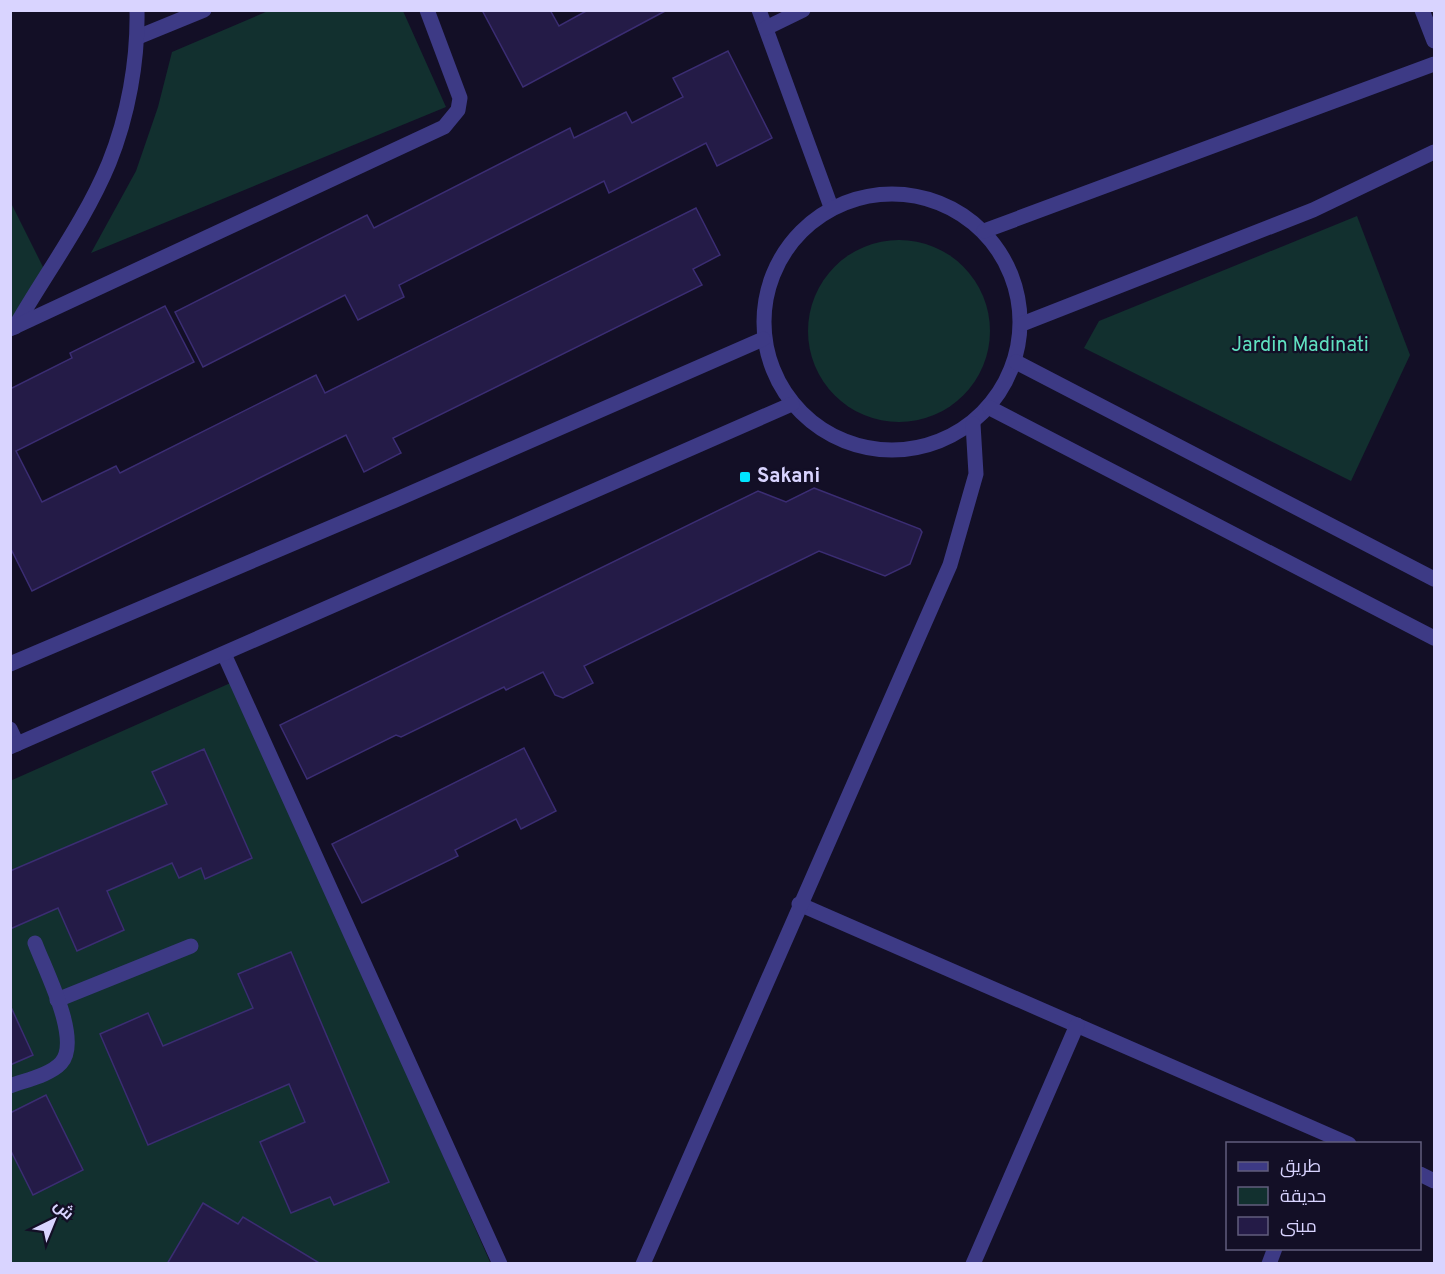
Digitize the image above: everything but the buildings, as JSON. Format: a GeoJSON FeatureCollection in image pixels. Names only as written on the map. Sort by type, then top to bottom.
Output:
{"type":"FeatureCollection","features":[{"type":"Feature","properties":{"kind":"street"},"geometry":{"type":"LineString","coordinates":[[13,328],[83,214],[109,162],[130,89],[138,37],[137,10]]}},
{"type":"Feature","properties":{"kind":"street"},"geometry":{"type":"LineString","coordinates":[[138,37],[204,10]]}},
{"type":"Feature","properties":{"kind":"street"},"geometry":{"type":"LineString","coordinates":[[13,328],[444,127],[458,110],[460,98],[427,10]]}},
{"type":"Feature","properties":{"kind":"street"},"geometry":{"type":"LineString","coordinates":[[759,10],[831,207]]}},
{"type":"Feature","properties":{"kind":"street"},"geometry":{"type":"LineString","coordinates":[[766,28],[803,10]]}},
{"type":"Feature","properties":{"kind":"street"},"geometry":{"type":"LineString","coordinates":[[1422,10],[1434,41]]}},
{"type":"Feature","properties":{"kind":"street"},"geometry":{"type":"LineString","coordinates":[[984,231],[1434,64]]}},
{"type":"Feature","properties":{"kind":"street"},"geometry":{"type":"LineString","coordinates":[[1022,324],[1313,210],[1434,152]]}},
{"type":"Feature","properties":{"kind":"street"},"geometry":{"type":"LineString","coordinates":[[870,194],[911,194],[950,207],[984,231],[1012,274],[1022,324],[1016,362],[990,408],[973,424],[929,447],[878,452],[831,437],[792,404],[772,374],[763,339],[767,286],[791,240],[831,207],[870,194]]}},
{"type":"Feature","properties":{"kind":"street"},"geometry":{"type":"LineString","coordinates":[[10,664],[393,501],[763,339]]}},
{"type":"Feature","properties":{"kind":"street"},"geometry":{"type":"LineString","coordinates":[[1016,362],[1434,579]]}},
{"type":"Feature","properties":{"kind":"street"},"geometry":{"type":"LineString","coordinates":[[10,729],[14,746],[792,404]]}},
{"type":"Feature","properties":{"kind":"street"},"geometry":{"type":"LineString","coordinates":[[990,408],[1434,638]]}},
{"type":"Feature","properties":{"kind":"street"},"geometry":{"type":"LineString","coordinates":[[643,1263],[950,565],[976,474],[973,424]]}},
{"type":"Feature","properties":{"kind":"street"},"geometry":{"type":"LineString","coordinates":[[224,654],[500,1263]]}},
{"type":"Feature","properties":{"kind":"street"},"geometry":{"type":"LineString","coordinates":[[799,904],[1077,1025],[1325,1139],[1343,1142]]}},
{"type":"Feature","properties":{"kind":"street"},"geometry":{"type":"LineString","coordinates":[[10,1086],[54,1069],[66,1057],[69,1039],[35,943]]}},
{"type":"Feature","properties":{"kind":"street"},"geometry":{"type":"LineString","coordinates":[[57,1000],[191,946]]}},
{"type":"Feature","properties":{"kind":"street"},"geometry":{"type":"LineString","coordinates":[[973,1263],[1077,1025]]}},
{"type":"Feature","properties":{"kind":"green space"},"geometry":{"type":"Polygon","coordinates":[[[268,11],[403,11],[446,107],[91,253],[136,171],[158,107],[172,52],[268,11]]]}},
{"type":"Feature","properties":{"kind":"green space"},"geometry":{"type":"Polygon","coordinates":[[[10,201],[46,273],[10,329],[10,201]]]}},
{"type":"Feature","properties":{"kind":"green space","name":"Jardin Madinati"},"geometry":{"type":"Polygon","coordinates":[[[1357,216],[1410,355],[1351,481],[1084,348],[1099,321],[1357,216]]]}},
{"type":"Feature","properties":{"kind":"green space"},"geometry":{"type":"Polygon","coordinates":[[[899,240],[934,247],[963,267],[983,296],[990,331],[983,366],[963,395],[934,415],[899,422],[864,415],[835,395],[815,366],[808,331],[815,296],[835,267],[864,247],[899,240]]]}},
{"type":"Feature","properties":{"kind":"green space"},"geometry":{"type":"Polygon","coordinates":[[[235,681],[490,1262],[488,1263],[11,1263],[10,781],[235,681]]]}},
{"type":"Feature","properties":{"kind":"place","name":"Sakani"},"geometry":{"type":"Point","coordinates":[745,477]}}]}
